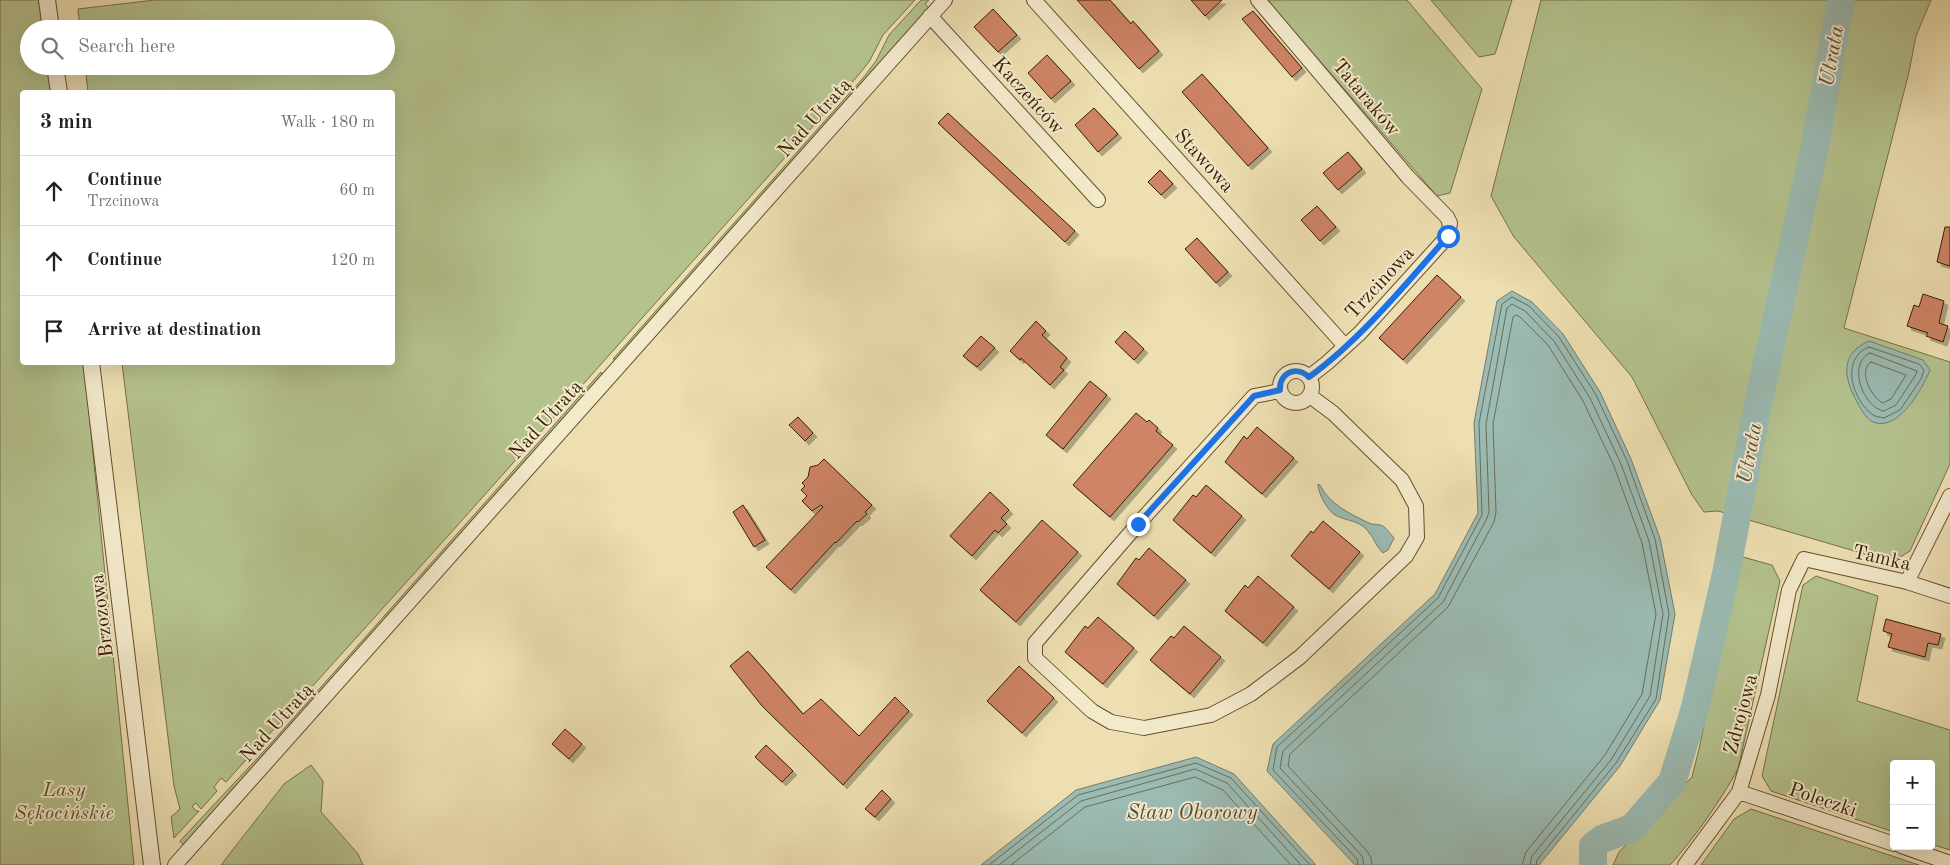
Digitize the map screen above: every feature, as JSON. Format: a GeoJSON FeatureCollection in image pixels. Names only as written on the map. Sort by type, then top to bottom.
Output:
{"type":"FeatureCollection","features":[{"type":"Feature","properties":{"kind":"street"},"geometry":{"type":"LineString","coordinates":[[47,0],[50,20]]}},
{"type":"Feature","properties":{"kind":"street","name":"Nad Utratą"},"geometry":{"type":"LineString","coordinates":[[175,865],[945,0]]}},
{"type":"Feature","properties":{"kind":"street","name":"Stawowa"},"geometry":{"type":"LineString","coordinates":[[1034,0],[1345,346]]}},
{"type":"Feature","properties":{"kind":"street","name":"Tataraków"},"geometry":{"type":"LineString","coordinates":[[1258,0],[1408,177],[1447,217]]}},
{"type":"Feature","properties":{"kind":"street","name":"Kaczeńców"},"geometry":{"type":"LineString","coordinates":[[930,16],[1098,200]]}},
{"type":"Feature","properties":{"kind":"street"},"geometry":{"type":"LineString","coordinates":[[56,75],[58,90]]}},
{"type":"Feature","properties":{"kind":"street","name":"Trzcinowa"},"geometry":{"type":"LineString","coordinates":[[1309,377],[1360,333],[1448,236],[1450,223],[1447,217]]}},
{"type":"Feature","properties":{"kind":"street","name":"Brzozowa"},"geometry":{"type":"LineString","coordinates":[[91,365],[152,865]]}},
{"type":"Feature","properties":{"kind":"street"},"geometry":{"type":"LineString","coordinates":[[1301,372],[1309,377],[1312,390],[1310,396],[1301,403],[1290,403],[1282,396],[1280,381],[1287,373],[1301,372]]}},
{"type":"Feature","properties":{"kind":"street"},"geometry":{"type":"LineString","coordinates":[[1280,390],[1254,396],[1138,524],[1035,642],[1035,658],[1092,711],[1111,722],[1144,728],[1211,714],[1251,694],[1300,656],[1406,556],[1417,537],[1416,506],[1402,480],[1333,413],[1310,396]]}},
{"type":"Feature","properties":{"kind":"street"},"geometry":{"type":"LineString","coordinates":[[1907,582],[1950,496]]}},
{"type":"Feature","properties":{"kind":"street","name":"Tamka"},"geometry":{"type":"LineString","coordinates":[[1804,559],[1907,582],[1950,596]]}},
{"type":"Feature","properties":{"kind":"street","name":"Zdrojowa"},"geometry":{"type":"LineString","coordinates":[[1684,865],[1739,792],[1768,695],[1789,590],[1804,559]]}},
{"type":"Feature","properties":{"kind":"street","name":"Poleczki"},"geometry":{"type":"LineString","coordinates":[[1739,792],[1890,843]]}},
{"type":"Feature","properties":{"kind":"street"},"geometry":{"type":"LineString","coordinates":[[1913,850],[1950,863]]}},
{"type":"Feature","properties":{"kind":"green space","name":"Lasy Sękocińskie"},"geometry":{"type":"Polygon","coordinates":[[[0,0],[47,0],[49,20],[20,20],[20,75],[55,75],[56,90],[20,90],[20,365],[84,365],[134,865],[0,865],[0,0]]]}},
{"type":"Feature","properties":{"kind":"green space"},"geometry":{"type":"Polygon","coordinates":[[[155,0],[915,0],[883,35],[869,62],[855,79],[448,536],[226,782],[221,778],[214,787],[217,791],[201,809],[196,803],[192,806],[196,811],[199,811],[174,838],[171,817],[180,809],[174,786],[122,365],[395,365],[395,90],[88,90],[86,75],[395,75],[395,20],[79,20],[78,9],[155,0]]]}},
{"type":"Feature","properties":{"kind":"green space"},"geometry":{"type":"Polygon","coordinates":[[[921,0],[929,0],[925,4],[929,8],[617,359],[613,359],[863,78],[876,61],[889,35],[921,0]]]}},
{"type":"Feature","properties":{"kind":"green space"},"geometry":{"type":"Polygon","coordinates":[[[1267,0],[1407,0],[1482,89],[1450,193],[1437,196],[1267,0]]]}},
{"type":"Feature","properties":{"kind":"green space"},"geometry":{"type":"Polygon","coordinates":[[[1431,0],[1512,0],[1495,54],[1479,57],[1431,0]]]}},
{"type":"Feature","properties":{"kind":"green space"},"geometry":{"type":"Polygon","coordinates":[[[1541,0],[1931,0],[1916,36],[1909,72],[1844,328],[1950,362],[1950,464],[1910,551],[1892,562],[1718,511],[1704,512],[1692,495],[1632,377],[1514,237],[1491,196],[1541,0]]]}},
{"type":"Feature","properties":{"kind":"green space"},"geometry":{"type":"Polygon","coordinates":[[[601,372],[602,376],[183,845],[180,841],[265,750],[601,372]]]}},
{"type":"Feature","properties":{"kind":"green space"},"geometry":{"type":"Polygon","coordinates":[[[1739,556],[1772,565],[1780,581],[1738,769],[1707,819],[1670,865],[1613,865],[1619,852],[1692,777],[1739,556]]]}},
{"type":"Feature","properties":{"kind":"green space"},"geometry":{"type":"Polygon","coordinates":[[[1816,576],[1878,596],[1857,701],[1950,730],[1950,850],[1935,845],[1935,760],[1890,760],[1890,831],[1771,791],[1762,776],[1803,585],[1816,576]]]}},
{"type":"Feature","properties":{"kind":"green space"},"geometry":{"type":"Polygon","coordinates":[[[311,765],[323,781],[321,812],[358,854],[363,865],[221,865],[284,784],[311,765]]]}},
{"type":"Feature","properties":{"kind":"green space"},"geometry":{"type":"Polygon","coordinates":[[[1751,809],[1919,865],[1701,865],[1734,819],[1751,809]]]}},
{"type":"Feature","properties":{"kind":"water"},"geometry":{"type":"Polygon","coordinates":[[[1512,291],[1532,302],[1563,334],[1600,392],[1631,459],[1660,538],[1675,614],[1660,700],[1620,766],[1539,865],[1355,865],[1267,771],[1273,744],[1435,594],[1478,513],[1474,423],[1497,301],[1512,291]]]}},
{"type":"Feature","properties":{"kind":"water"},"geometry":{"type":"Polygon","coordinates":[[[1869,341],[1923,360],[1930,370],[1908,408],[1899,416],[1881,424],[1871,421],[1863,413],[1847,376],[1847,367],[1853,353],[1859,346],[1869,341]]]}},
{"type":"Feature","properties":{"kind":"water"},"geometry":{"type":"Polygon","coordinates":[[[1318,484],[1329,498],[1341,508],[1369,523],[1386,528],[1394,538],[1388,550],[1383,553],[1369,533],[1356,522],[1332,513],[1321,496],[1318,484]]]}},
{"type":"Feature","properties":{"kind":"water","name":"Staw Oborowy"},"geometry":{"type":"Polygon","coordinates":[[[1196,757],[1234,774],[1316,865],[981,865],[1076,790],[1196,757]]]}},
{"type":"Feature","properties":{"kind":"building"},"geometry":{"type":"Polygon","coordinates":[[[1077,0],[1110,0],[1131,24],[1133,21],[1159,51],[1139,69],[1077,0]]]}},
{"type":"Feature","properties":{"kind":"building"},"geometry":{"type":"Polygon","coordinates":[[[1191,0],[1222,0],[1205,16],[1191,0]]]}},
{"type":"Feature","properties":{"kind":"building"},"geometry":{"type":"Polygon","coordinates":[[[993,9],[1017,35],[998,52],[974,27],[993,9]]]}},
{"type":"Feature","properties":{"kind":"building"},"geometry":{"type":"Polygon","coordinates":[[[1253,11],[1302,68],[1292,77],[1242,19],[1253,11]]]}},
{"type":"Feature","properties":{"kind":"building"},"geometry":{"type":"Polygon","coordinates":[[[1047,55],[1071,81],[1051,99],[1028,73],[1047,55]]]}},
{"type":"Feature","properties":{"kind":"building"},"geometry":{"type":"Polygon","coordinates":[[[1202,74],[1268,148],[1248,166],[1182,92],[1202,74]]]}},
{"type":"Feature","properties":{"kind":"building"},"geometry":{"type":"Polygon","coordinates":[[[1094,108],[1118,134],[1098,152],[1075,125],[1094,108]]]}},
{"type":"Feature","properties":{"kind":"building"},"geometry":{"type":"Polygon","coordinates":[[[948,113],[1075,231],[1065,242],[938,123],[948,113]]]}},
{"type":"Feature","properties":{"kind":"building"},"geometry":{"type":"Polygon","coordinates":[[[1348,152],[1362,169],[1338,190],[1323,173],[1348,152]]]}},
{"type":"Feature","properties":{"kind":"building"},"geometry":{"type":"Polygon","coordinates":[[[1160,170],[1173,184],[1161,195],[1148,182],[1160,170]]]}},
{"type":"Feature","properties":{"kind":"building"},"geometry":{"type":"Polygon","coordinates":[[[1317,206],[1336,227],[1320,241],[1301,220],[1317,206]]]}},
{"type":"Feature","properties":{"kind":"building"},"geometry":{"type":"Polygon","coordinates":[[[1945,227],[1950,227],[1950,266],[1937,262],[1945,227]]]}},
{"type":"Feature","properties":{"kind":"building"},"geometry":{"type":"Polygon","coordinates":[[[1197,238],[1228,272],[1216,283],[1185,249],[1197,238]]]}},
{"type":"Feature","properties":{"kind":"building"},"geometry":{"type":"Polygon","coordinates":[[[1437,275],[1461,297],[1403,360],[1379,338],[1437,275]]]}},
{"type":"Feature","properties":{"kind":"building"},"geometry":{"type":"Polygon","coordinates":[[[1923,294],[1944,301],[1939,323],[1948,326],[1943,342],[1926,336],[1928,333],[1907,326],[1914,305],[1919,307],[1923,294]]]}},
{"type":"Feature","properties":{"kind":"building"},"geometry":{"type":"Polygon","coordinates":[[[1036,321],[1046,331],[1042,335],[1067,358],[1060,367],[1064,370],[1050,385],[1021,358],[1020,360],[1010,351],[1036,321]]]}},
{"type":"Feature","properties":{"kind":"building"},"geometry":{"type":"Polygon","coordinates":[[[1125,331],[1144,349],[1134,360],[1115,342],[1125,331]]]}},
{"type":"Feature","properties":{"kind":"building"},"geometry":{"type":"Polygon","coordinates":[[[981,336],[995,348],[977,367],[963,356],[981,336]]]}},
{"type":"Feature","properties":{"kind":"building"},"geometry":{"type":"Polygon","coordinates":[[[1090,381],[1107,395],[1063,449],[1046,435],[1090,381]]]}},
{"type":"Feature","properties":{"kind":"building"},"geometry":{"type":"Polygon","coordinates":[[[1136,413],[1147,422],[1149,420],[1158,428],[1156,431],[1173,445],[1110,517],[1073,485],[1136,413]]]}},
{"type":"Feature","properties":{"kind":"building"},"geometry":{"type":"Polygon","coordinates":[[[798,417],[813,433],[805,441],[789,425],[798,417]]]}},
{"type":"Feature","properties":{"kind":"building"},"geometry":{"type":"Polygon","coordinates":[[[1257,427],[1294,458],[1262,494],[1225,462],[1244,436],[1247,439],[1257,427]]]}},
{"type":"Feature","properties":{"kind":"building"},"geometry":{"type":"Polygon","coordinates":[[[824,459],[872,505],[865,512],[867,514],[835,542],[791,590],[766,567],[823,507],[821,505],[812,511],[802,501],[807,496],[801,490],[805,486],[802,483],[808,477],[810,467],[818,465],[824,459]]]}},
{"type":"Feature","properties":{"kind":"building"},"geometry":{"type":"Polygon","coordinates":[[[1206,485],[1242,516],[1211,553],[1173,520],[1193,495],[1196,497],[1206,485]]]}},
{"type":"Feature","properties":{"kind":"building"},"geometry":{"type":"Polygon","coordinates":[[[990,492],[1009,510],[1001,518],[1007,524],[998,533],[995,530],[972,556],[950,536],[990,492]]]}},
{"type":"Feature","properties":{"kind":"building"},"geometry":{"type":"Polygon","coordinates":[[[743,505],[765,540],[754,547],[733,512],[743,505]]]}},
{"type":"Feature","properties":{"kind":"building"},"geometry":{"type":"Polygon","coordinates":[[[1042,520],[1078,552],[1016,622],[980,590],[1042,520]]]}},
{"type":"Feature","properties":{"kind":"building"},"geometry":{"type":"Polygon","coordinates":[[[1323,521],[1360,552],[1329,589],[1291,556],[1311,531],[1313,533],[1323,521]]]}},
{"type":"Feature","properties":{"kind":"building"},"geometry":{"type":"Polygon","coordinates":[[[1149,548],[1186,580],[1154,616],[1117,584],[1136,558],[1139,560],[1149,548]]]}},
{"type":"Feature","properties":{"kind":"building"},"geometry":{"type":"Polygon","coordinates":[[[1258,576],[1294,607],[1263,643],[1225,611],[1245,585],[1248,588],[1258,576]]]}},
{"type":"Feature","properties":{"kind":"building"},"geometry":{"type":"Polygon","coordinates":[[[1098,617],[1134,648],[1103,684],[1065,652],[1085,626],[1088,628],[1098,617]]]}},
{"type":"Feature","properties":{"kind":"building"},"geometry":{"type":"Polygon","coordinates":[[[1886,619],[1941,634],[1938,645],[1928,643],[1925,657],[1888,647],[1892,634],[1883,631],[1886,619]]]}},
{"type":"Feature","properties":{"kind":"building"},"geometry":{"type":"Polygon","coordinates":[[[1184,626],[1221,657],[1190,694],[1150,660],[1171,636],[1174,638],[1184,626]]]}},
{"type":"Feature","properties":{"kind":"building"},"geometry":{"type":"Polygon","coordinates":[[[748,651],[803,714],[821,699],[859,736],[895,697],[909,711],[843,785],[762,706],[730,666],[748,651]]]}},
{"type":"Feature","properties":{"kind":"building"},"geometry":{"type":"Polygon","coordinates":[[[1019,666],[1054,698],[1022,733],[987,701],[1019,666]]]}},
{"type":"Feature","properties":{"kind":"building"},"geometry":{"type":"Polygon","coordinates":[[[565,729],[582,744],[569,759],[552,744],[565,729]]]}},
{"type":"Feature","properties":{"kind":"building"},"geometry":{"type":"Polygon","coordinates":[[[766,745],[793,771],[782,782],[755,757],[766,745]]]}},
{"type":"Feature","properties":{"kind":"building"},"geometry":{"type":"Polygon","coordinates":[[[882,790],[891,799],[875,817],[865,809],[882,790]]]}},
{"type":"Feature","properties":{"kind":"waterway","name":"Utrata"},"geometry":{"type":"LineString","coordinates":[[1593,865],[1593,846],[1602,839],[1632,828],[1672,782],[1695,708],[1726,574],[1758,404],[1815,145],[1841,0]]}},
{"type":"Feature","properties":{"kind":"route"},"geometry":{"type":"LineString","coordinates":[[1138,524],[1254,396],[1280,390],[1280,381],[1287,373],[1296,371],[1309,377],[1319,370],[1360,333],[1448,236]]}}]}
